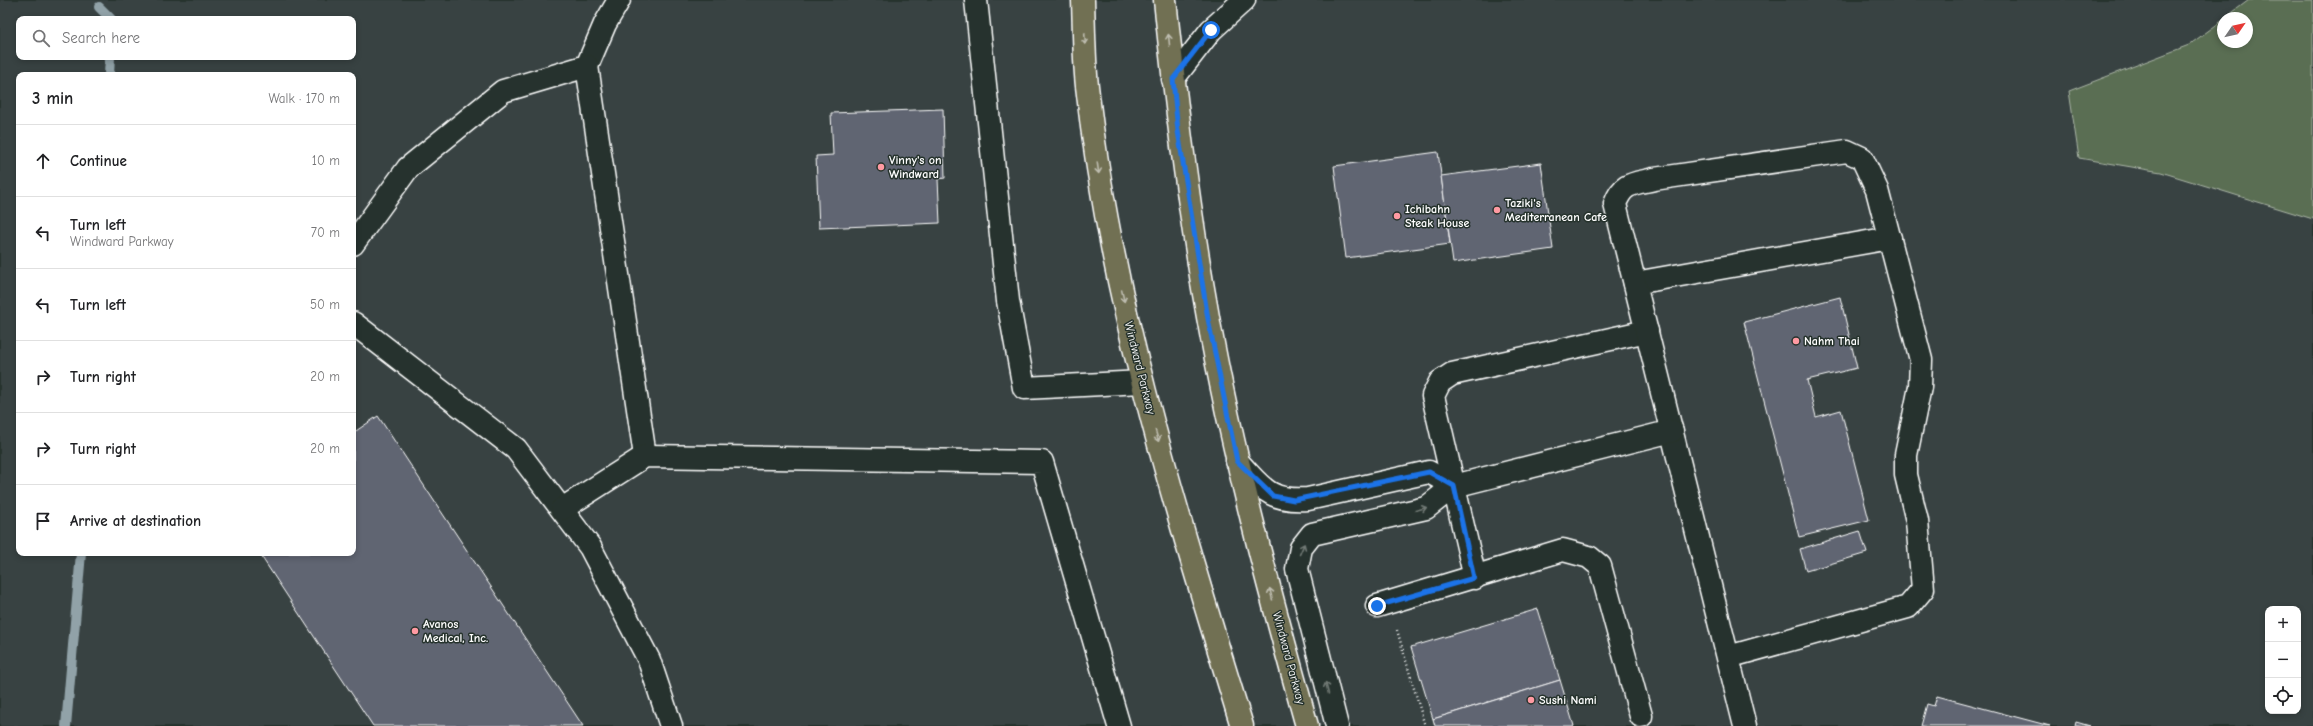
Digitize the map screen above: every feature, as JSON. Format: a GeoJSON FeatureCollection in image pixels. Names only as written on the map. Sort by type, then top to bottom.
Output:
{"type":"FeatureCollection","features":[{"type":"Feature","properties":{"kind":"main road","name":"Windward Parkway"},"geometry":{"type":"LineString","coordinates":[[1083,0],[1087,85],[1105,218],[1142,382],[1187,543],[1242,726]]}},
{"type":"Feature","properties":{"kind":"main road","name":"Windward Parkway"},"geometry":{"type":"LineString","coordinates":[[1165,0],[1178,131],[1204,296],[1237,461],[1284,643],[1308,726]]}},
{"type":"Feature","properties":{"kind":"lane"},"geometry":{"type":"LineString","coordinates":[[619,0],[604,24],[586,66],[645,456]]}},
{"type":"Feature","properties":{"kind":"lane"},"geometry":{"type":"LineString","coordinates":[[976,0],[1008,301],[1024,388],[1142,382]]}},
{"type":"Feature","properties":{"kind":"lane"},"geometry":{"type":"LineString","coordinates":[[1173,79],[1211,30],[1244,0]]}},
{"type":"Feature","properties":{"kind":"lane"},"geometry":{"type":"LineString","coordinates":[[356,240],[408,168],[503,91],[586,66]]}},
{"type":"Feature","properties":{"kind":"lane"},"geometry":{"type":"LineString","coordinates":[[1728,657],[1908,607],[1923,589],[1917,521],[1906,475],[1906,455],[1920,387],[1921,360],[1878,190],[1862,158],[1847,151],[1654,179],[1630,185],[1620,192],[1615,204],[1745,726]]}},
{"type":"Feature","properties":{"kind":"lane"},"geometry":{"type":"LineString","coordinates":[[1635,283],[1890,238]]}},
{"type":"Feature","properties":{"kind":"lane"},"geometry":{"type":"LineString","coordinates":[[356,325],[516,448],[590,547],[649,660],[671,726]]}},
{"type":"Feature","properties":{"kind":"lane"},"geometry":{"type":"LineString","coordinates":[[1474,578],[1433,396],[1440,382],[1452,374],[1647,331]]}},
{"type":"Feature","properties":{"kind":"lane"},"geometry":{"type":"LineString","coordinates":[[1337,726],[1297,569],[1301,548],[1312,534],[1426,508],[1454,486],[1672,431]]}},
{"type":"Feature","properties":{"kind":"lane"},"geometry":{"type":"LineString","coordinates":[[562,510],[645,456],[1042,462],[1119,726]]}},
{"type":"Feature","properties":{"kind":"lane"},"geometry":{"type":"LineString","coordinates":[[1237,461],[1273,496],[1294,500],[1429,472],[1454,486]]}},
{"type":"Feature","properties":{"kind":"lane"},"geometry":{"type":"LineString","coordinates":[[1383,604],[1474,578],[1563,550],[1589,557],[1600,566],[1641,716]]}},
{"type":"Feature","properties":{"kind":"path"},"geometry":{"type":"LineString","coordinates":[[1383,604],[1425,726]]}},
{"type":"Feature","properties":{"kind":"shaded area"},"geometry":{"type":"Polygon","coordinates":[[[0,0],[2313,0],[2313,726],[0,726],[0,0]]]}},
{"type":"Feature","properties":{"kind":"green space"},"geometry":{"type":"Polygon","coordinates":[[[2249,0],[2313,0],[2313,219],[2161,172],[2079,158],[2069,91],[2189,45],[2217,24],[2217,48],[2253,48],[2253,12],[2233,12],[2249,0]]]}},
{"type":"Feature","properties":{"kind":"building","name":"Vinny's on Windward"},"geometry":{"type":"Polygon","coordinates":[[[943,109],[945,178],[938,179],[940,223],[819,228],[816,156],[833,155],[831,113],[943,109]]]}},
{"type":"Feature","properties":{"kind":"building"},"geometry":{"type":"Polygon","coordinates":[[[1438,152],[1450,244],[1346,258],[1334,166],[1438,152]]]}},
{"type":"Feature","properties":{"kind":"building","name":"Taziki's Mediterranean Cafe"},"geometry":{"type":"Polygon","coordinates":[[[1541,163],[1553,249],[1453,263],[1441,176],[1541,163]]]}},
{"type":"Feature","properties":{"kind":"building"},"geometry":{"type":"Polygon","coordinates":[[[1840,297],[1857,368],[1807,380],[1816,417],[1841,410],[1869,520],[1799,537],[1744,322],[1840,297]]]}},
{"type":"Feature","properties":{"kind":"building","name":"Avanos Medical, Inc."},"geometry":{"type":"Polygon","coordinates":[[[378,416],[583,726],[373,726],[261,556],[356,556],[356,431],[378,416]]]}},
{"type":"Feature","properties":{"kind":"building"},"geometry":{"type":"Polygon","coordinates":[[[1860,531],[1867,553],[1806,571],[1800,549],[1860,531]]]}},
{"type":"Feature","properties":{"kind":"building"},"geometry":{"type":"Polygon","coordinates":[[[1538,609],[1560,680],[1433,719],[1411,647],[1538,609]]]}},
{"type":"Feature","properties":{"kind":"building","name":"Sushi Nami"},"geometry":{"type":"Polygon","coordinates":[[[1560,680],[1574,726],[1435,726],[1433,719],[1560,680]]]}},
{"type":"Feature","properties":{"kind":"building"},"geometry":{"type":"Polygon","coordinates":[[[1937,696],[2050,726],[1921,726],[1927,704],[1934,706],[1937,696]]]}},
{"type":"Feature","properties":{"kind":"building"},"geometry":{"type":"Polygon","coordinates":[[[2076,722],[2090,726],[2075,726],[2076,722]]]}},
{"type":"Feature","properties":{"kind":"waterway"},"geometry":{"type":"LineString","coordinates":[[99,7],[108,16]]}},
{"type":"Feature","properties":{"kind":"waterway"},"geometry":{"type":"LineString","coordinates":[[109,72],[110,60]]}},
{"type":"Feature","properties":{"kind":"waterway"},"geometry":{"type":"LineString","coordinates":[[66,726],[81,556]]}},
{"type":"Feature","properties":{"kind":"place","name":"Vinny's on Windward"},"geometry":{"type":"Point","coordinates":[881,167]}},
{"type":"Feature","properties":{"kind":"place","name":"Taziki's Mediterranean Cafe"},"geometry":{"type":"Point","coordinates":[1497,210]}},
{"type":"Feature","properties":{"kind":"place","name":"Ichibahn Steak House"},"geometry":{"type":"Point","coordinates":[1397,216]}},
{"type":"Feature","properties":{"kind":"place","name":"Nahm Thai"},"geometry":{"type":"Point","coordinates":[1796,341]}},
{"type":"Feature","properties":{"kind":"place","name":"Avanos Medical, Inc."},"geometry":{"type":"Point","coordinates":[415,631]}},
{"type":"Feature","properties":{"kind":"place","name":"Sushi Nami"},"geometry":{"type":"Point","coordinates":[1531,700]}},
{"type":"Feature","properties":{"kind":"route"},"geometry":{"type":"LineString","coordinates":[[1211,30],[1173,79],[1178,131],[1190,212],[1208,319],[1237,461],[1273,496],[1294,500],[1308,499],[1429,472],[1454,486],[1474,578],[1377,606]]}}]}
